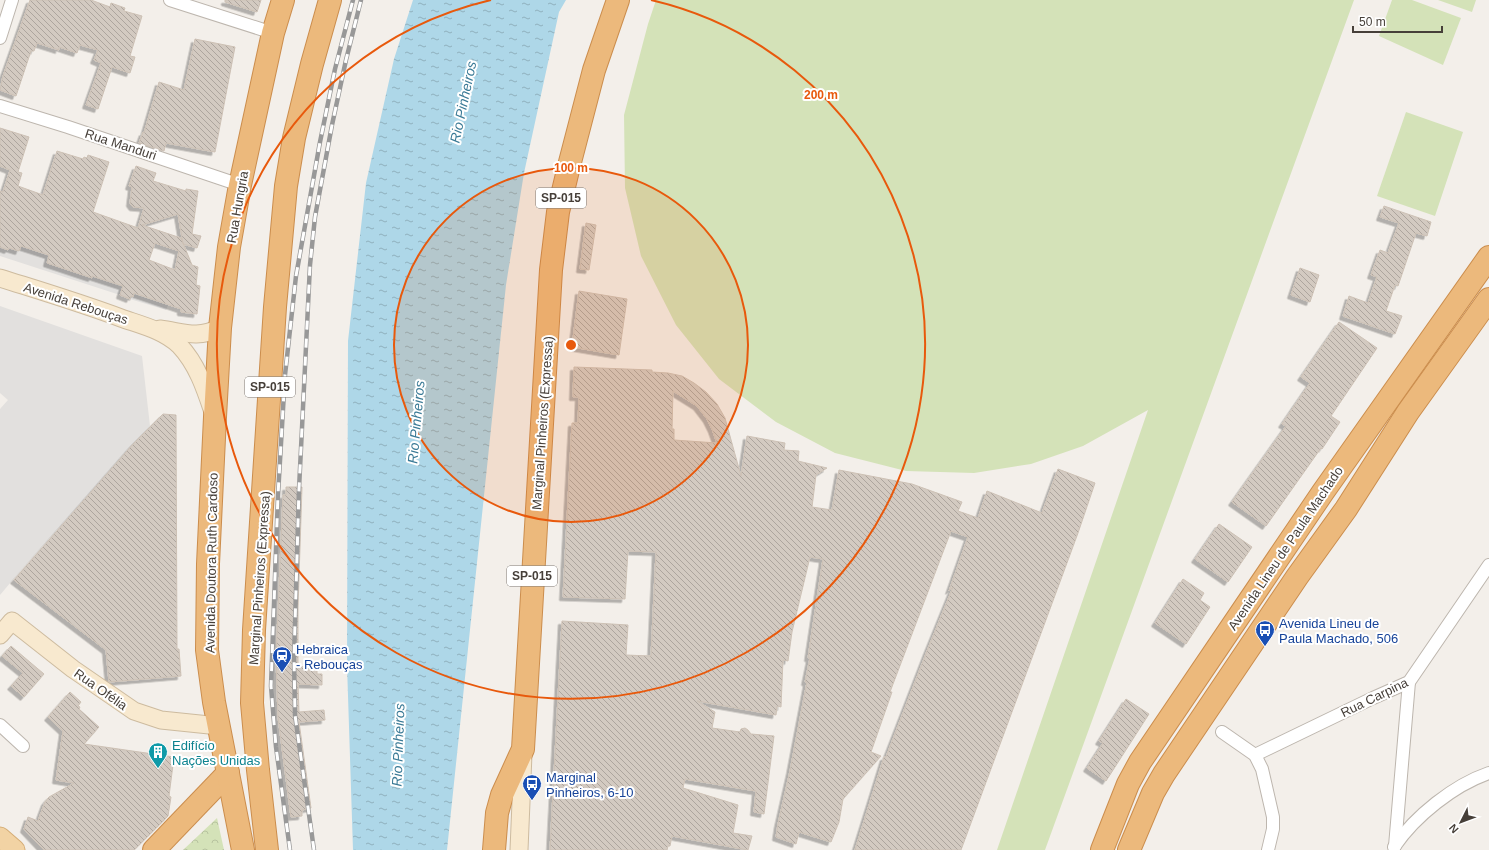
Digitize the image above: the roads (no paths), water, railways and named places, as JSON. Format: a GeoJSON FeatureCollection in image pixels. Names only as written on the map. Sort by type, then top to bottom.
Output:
{"type":"FeatureCollection","features":[{"type":"Feature","properties":{"kind":"highway","name":"Rua Hungria"},"geometry":{"type":"LineString","coordinates":[[215,417],[220,328],[230,247],[240,184],[273,33],[283,0]]}},
{"type":"Feature","properties":{"kind":"highway","name":"Marginal Pinheiros (Expressa)"},"geometry":{"type":"LineString","coordinates":[[266,841],[252,703],[275,307],[286,186],[294,138],[312,64],[330,0]]}},
{"type":"Feature","properties":{"kind":"highway","name":"Marginal Pinheiros (Expressa)"},"geometry":{"type":"LineString","coordinates":[[494,850],[497,813],[502,795],[523,749],[551,270],[558,212],[594,70],[618,0]]}},
{"type":"Feature","properties":{"kind":"highway","name":"Avenida Lineu de Paula Machado"},"geometry":{"type":"LineString","coordinates":[[1102,850],[1123,797],[1140,762],[1287,544],[1489,257]]}},
{"type":"Feature","properties":{"kind":"highway","name":"Avenida Lineu de Paula Machado"},"geometry":{"type":"LineString","coordinates":[[1129,850],[1153,793],[1164,774],[1297,577],[1346,509],[1408,412],[1489,299]]}},
{"type":"Feature","properties":{"kind":"highway","name":"Avenida Doutora Ruth Cardoso"},"geometry":{"type":"LineString","coordinates":[[215,417],[208,564],[207,650],[219,726],[243,850]]}},
{"type":"Feature","properties":{"kind":"highway"},"geometry":{"type":"LineString","coordinates":[[1323,492],[1310,519],[1314,530],[1318,535],[1325,538]]}},
{"type":"Feature","properties":{"kind":"highway"},"geometry":{"type":"LineString","coordinates":[[1287,544],[1301,557],[1301,564],[1297,577]]}},
{"type":"Feature","properties":{"kind":"highway"},"geometry":{"type":"LineString","coordinates":[[208,564],[215,607],[221,689],[231,744],[242,782],[266,841]]}},
{"type":"Feature","properties":{"kind":"highway"},"geometry":{"type":"LineString","coordinates":[[154,850],[228,773]]}},
{"type":"Feature","properties":{"kind":"main road"},"geometry":{"type":"LineString","coordinates":[[0,837],[15,850]]}},
{"type":"Feature","properties":{"kind":"street"},"geometry":{"type":"LineString","coordinates":[[0,38],[12,0]]}},
{"type":"Feature","properties":{"kind":"street"},"geometry":{"type":"LineString","coordinates":[[170,0],[273,33]]}},
{"type":"Feature","properties":{"kind":"street","name":"Rua Manduri"},"geometry":{"type":"LineString","coordinates":[[0,106],[240,184]]}},
{"type":"Feature","properties":{"kind":"street","name":"Avenida Rebouças"},"geometry":{"type":"LineString","coordinates":[[0,278],[85,304],[152,328],[193,334],[204,334],[220,328]]}},
{"type":"Feature","properties":{"kind":"street","name":"Avenida Rebouças"},"geometry":{"type":"LineString","coordinates":[[152,328],[177,344],[195,365],[215,417]]}},
{"type":"Feature","properties":{"kind":"street","name":"Rua Carpina"},"geometry":{"type":"LineString","coordinates":[[1255,755],[1409,682],[1489,565]]}},
{"type":"Feature","properties":{"kind":"street","name":"Rua Ofélia"},"geometry":{"type":"LineString","coordinates":[[1,634],[12,621],[73,669],[118,702],[134,711],[161,720],[219,726]]}},
{"type":"Feature","properties":{"kind":"street"},"geometry":{"type":"LineString","coordinates":[[1394,848],[1409,682]]}},
{"type":"Feature","properties":{"kind":"street"},"geometry":{"type":"LineString","coordinates":[[0,725],[23,746]]}},
{"type":"Feature","properties":{"kind":"street"},"geometry":{"type":"LineString","coordinates":[[1222,732],[1255,755],[1262,769],[1273,817],[1273,828],[1268,850]]}},
{"type":"Feature","properties":{"kind":"street"},"geometry":{"type":"LineString","coordinates":[[519,850],[523,749]]}},
{"type":"Feature","properties":{"kind":"street"},"geometry":{"type":"LineString","coordinates":[[1394,848],[1414,823],[1434,805],[1460,787],[1489,773]]}},
{"type":"Feature","properties":{"kind":"water","name":"Rio Pinheiros"},"geometry":{"type":"Polygon","coordinates":[[[413,0],[566,0],[559,12],[524,173],[506,285],[447,850],[353,850],[347,665],[348,341],[366,183],[394,59],[413,0]]]}},
{"type":"Feature","properties":{"kind":"railway"},"geometry":{"type":"LineString","coordinates":[[290,850],[276,747],[271,686],[278,495],[285,375],[296,276],[320,142],[335,69],[353,0]]}},
{"type":"Feature","properties":{"kind":"railway"},"geometry":{"type":"LineString","coordinates":[[314,850],[295,715],[294,658],[299,489],[310,265],[315,217],[332,125],[361,0]]}},
{"type":"Feature","properties":{"kind":"place","name":"Avenida Lineu de Paula Machado, 506"},"geometry":{"type":"Point","coordinates":[1265,647]}},
{"type":"Feature","properties":{"kind":"place","name":"Hebraica - Rebouças"},"geometry":{"type":"Point","coordinates":[282,673]}},
{"type":"Feature","properties":{"kind":"place","name":"Edifício Nações Unidas"},"geometry":{"type":"Point","coordinates":[158,769]}},
{"type":"Feature","properties":{"kind":"place","name":"Marginal Pinheiros, 6-10"},"geometry":{"type":"Point","coordinates":[532,801]}}]}
